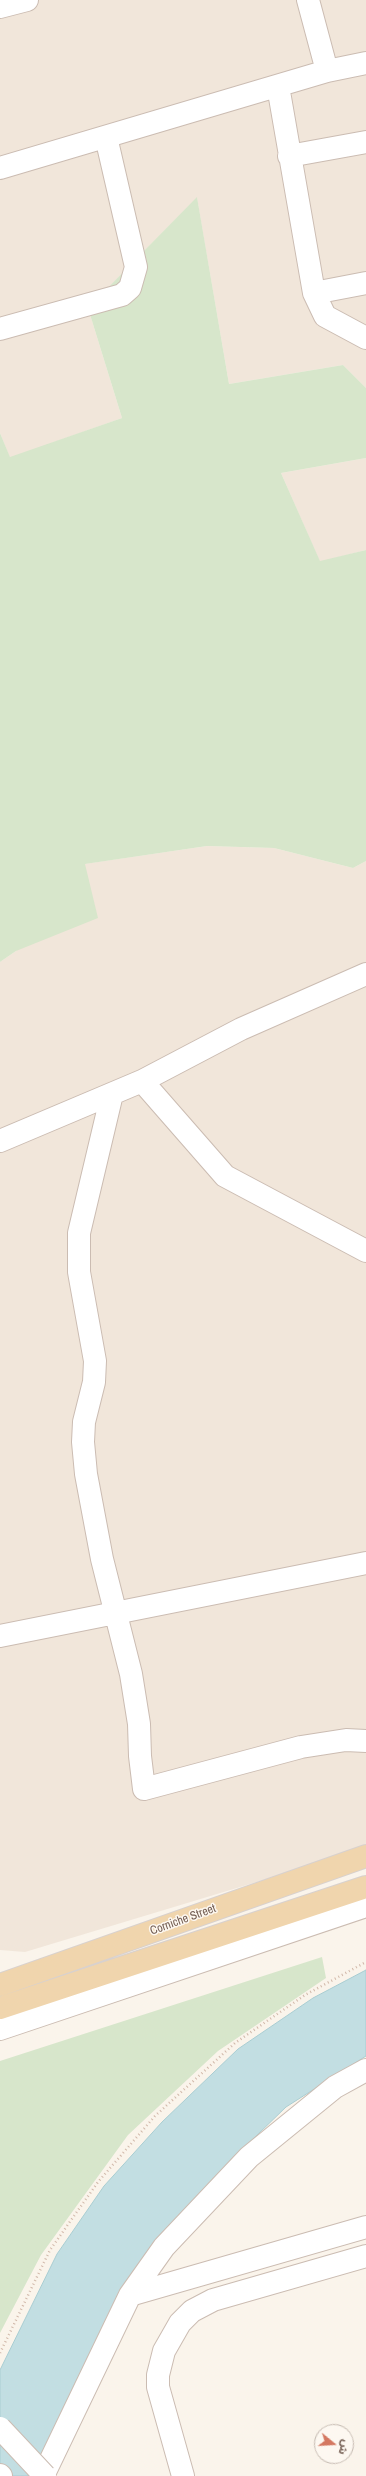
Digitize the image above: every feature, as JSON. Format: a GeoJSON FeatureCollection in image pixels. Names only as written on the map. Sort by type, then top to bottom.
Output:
{"type":"FeatureCollection","features":[{"type":"Feature","properties":{"kind":"main road","name":"Corniche Street"},"geometry":{"type":"LineString","coordinates":[[4,1983],[366,1856]]}},
{"type":"Feature","properties":{"kind":"main road","name":"Corniche Street"},"geometry":{"type":"LineString","coordinates":[[0,2008],[190,1943],[366,1887]]}},
{"type":"Feature","properties":{"kind":"street"},"geometry":{"type":"LineString","coordinates":[[0,7],[27,0]]}},
{"type":"Feature","properties":{"kind":"street"},"geometry":{"type":"LineString","coordinates":[[308,0],[327,71]]}},
{"type":"Feature","properties":{"kind":"street"},"geometry":{"type":"LineString","coordinates":[[0,168],[327,71],[366,63]]}},
{"type":"Feature","properties":{"kind":"street"},"geometry":{"type":"LineString","coordinates":[[278,86],[314,293],[325,316],[366,338]]}},
{"type":"Feature","properties":{"kind":"street"},"geometry":{"type":"LineString","coordinates":[[0,329],[122,295],[130,288],[136,268],[106,136]]}},
{"type":"Feature","properties":{"kind":"street"},"geometry":{"type":"LineString","coordinates":[[289,156],[366,142]]}},
{"type":"Feature","properties":{"kind":"street"},"geometry":{"type":"LineString","coordinates":[[314,293],[366,283]]}},
{"type":"Feature","properties":{"kind":"street"},"geometry":{"type":"LineString","coordinates":[[0,1141],[142,1081],[241,1029],[366,974]]}},
{"type":"Feature","properties":{"kind":"street"},"geometry":{"type":"LineString","coordinates":[[142,1081],[225,1176],[366,1252]]}},
{"type":"Feature","properties":{"kind":"street"},"geometry":{"type":"LineString","coordinates":[[112,1094],[84,1205],[78,1254],[84,1307],[95,1361],[94,1382],[84,1422],[86,1474],[102,1559],[133,1681],[139,1724],[141,1771],[144,1789],[301,1747],[346,1740],[366,1741]]}},
{"type":"Feature","properties":{"kind":"street"},"geometry":{"type":"LineString","coordinates":[[0,1636],[366,1563]]}},
{"type":"Feature","properties":{"kind":"street"},"geometry":{"type":"LineString","coordinates":[[0,2029],[366,1906]]}},
{"type":"Feature","properties":{"kind":"street"},"geometry":{"type":"LineString","coordinates":[[0,2428],[44,2476],[130,2295],[164,2247],[249,2157],[336,2087],[366,2070]]}},
{"type":"Feature","properties":{"kind":"street"},"geometry":{"type":"LineString","coordinates":[[130,2295],[366,2227]]}},
{"type":"Feature","properties":{"kind":"street"},"geometry":{"type":"LineString","coordinates":[[183,2476],[158,2387],[158,2375],[164,2351],[180,2323],[192,2311],[213,2300],[366,2256]]}},
{"type":"Feature","properties":{"kind":"path"},"geometry":{"type":"LineString","coordinates":[[0,2353],[50,2250],[98,2182],[155,2116],[235,2043],[305,1995],[366,1962]]}},
{"type":"Feature","properties":{"kind":"shaded area"},"geometry":{"type":"Polygon","coordinates":[[[0,0],[366,0],[366,388],[343,365],[229,384],[197,198],[88,308],[122,418],[10,458],[0,433],[0,0]]]}},
{"type":"Feature","properties":{"kind":"shaded area"},"geometry":{"type":"Polygon","coordinates":[[[366,458],[366,550],[320,562],[281,473],[366,458]]]}},
{"type":"Feature","properties":{"kind":"shaded area"},"geometry":{"type":"Polygon","coordinates":[[[207,846],[274,848],[353,868],[366,861],[366,1849],[25,1952],[0,1950],[0,962],[16,951],[84,864],[207,846]]]}},
{"type":"Feature","properties":{"kind":"green space"},"geometry":{"type":"Polygon","coordinates":[[[197,197],[229,384],[343,365],[366,388],[366,458],[281,473],[320,561],[366,550],[366,861],[353,868],[274,848],[207,846],[85,864],[98,918],[16,951],[0,962],[0,433],[10,457],[122,418],[88,308],[197,197]]]}},
{"type":"Feature","properties":{"kind":"green space"},"geometry":{"type":"Polygon","coordinates":[[[322,1957],[326,1978],[218,2051],[128,2135],[41,2255],[0,2333],[0,2061],[322,1957]]]}},
{"type":"Feature","properties":{"kind":"water"},"geometry":{"type":"Polygon","coordinates":[[[366,1970],[366,2056],[286,2107],[222,2169],[169,2231],[35,2476],[0,2476],[0,2370],[57,2254],[104,2186],[162,2122],[238,2049],[313,1998],[366,1970]]]}}]}
